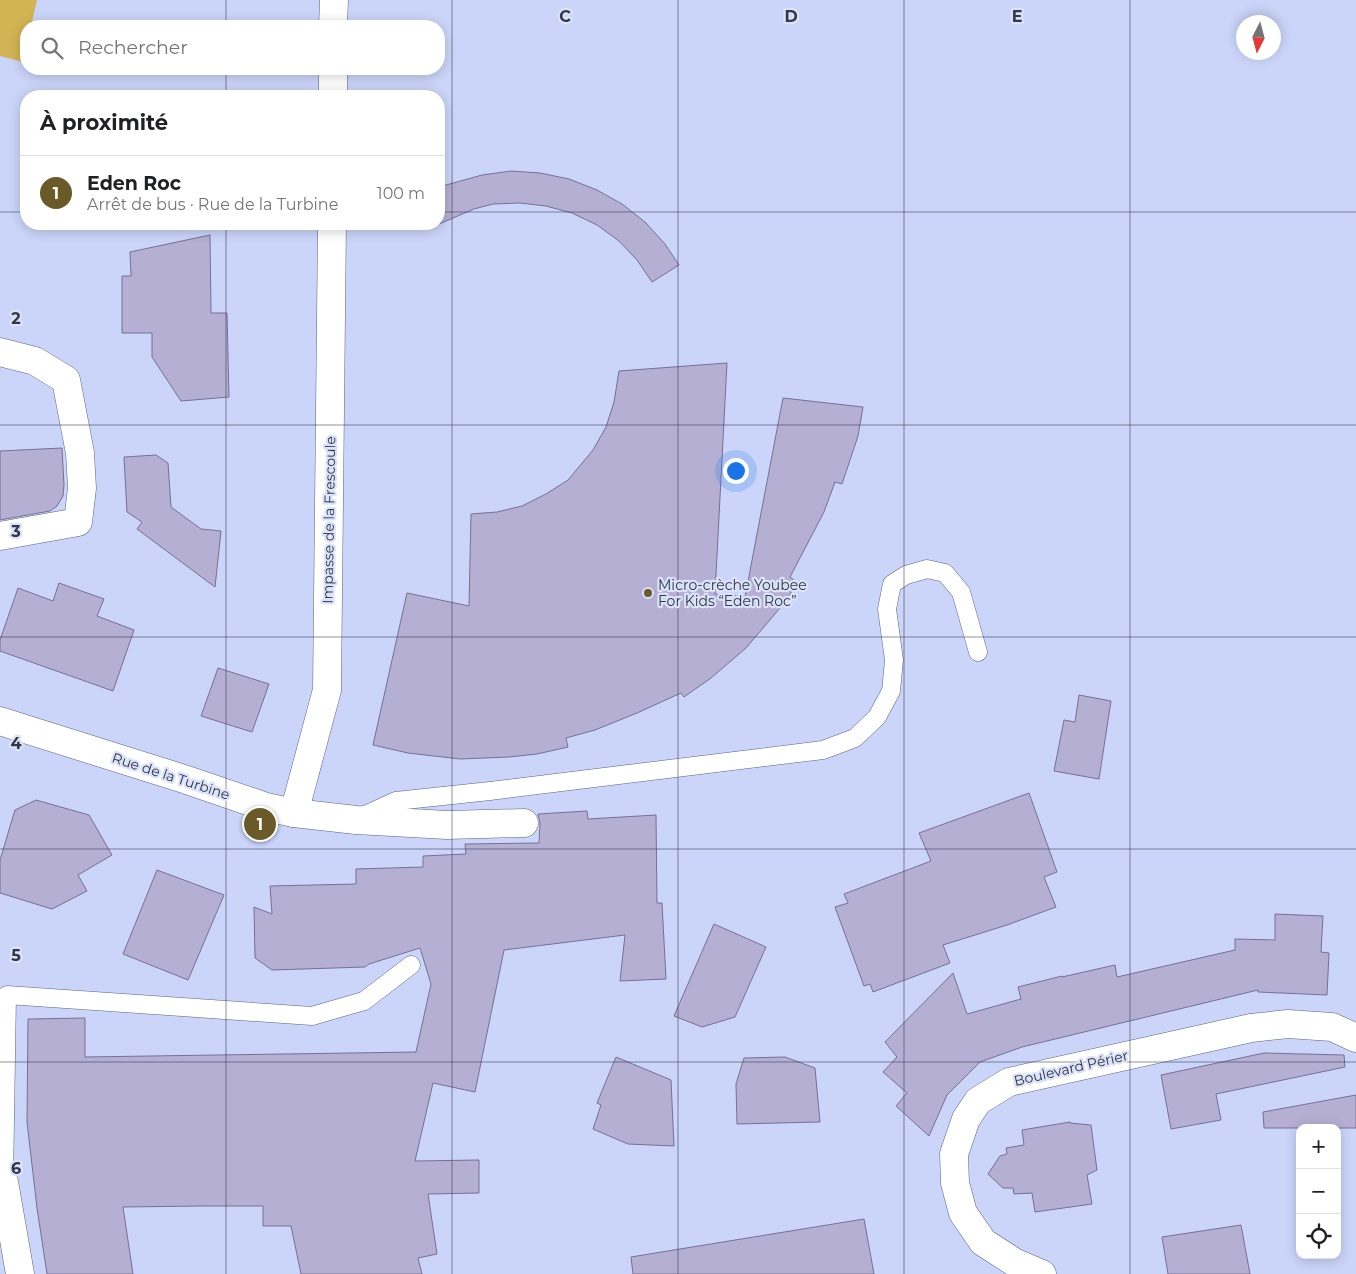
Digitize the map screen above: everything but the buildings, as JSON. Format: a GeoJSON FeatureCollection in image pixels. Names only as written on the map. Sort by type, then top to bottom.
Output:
{"type":"FeatureCollection","features":[{"type":"Feature","properties":{"kind":"street"},"geometry":{"type":"LineString","coordinates":[[333,20],[334,0]]}},
{"type":"Feature","properties":{"kind":"street"},"geometry":{"type":"LineString","coordinates":[[333,75],[333,90]]}},
{"type":"Feature","properties":{"kind":"street","name":"Impasse de la Frescoule"},"geometry":{"type":"LineString","coordinates":[[294,812],[327,690],[332,230]]}},
{"type":"Feature","properties":{"kind":"street"},"geometry":{"type":"LineString","coordinates":[[0,352],[35,361],[66,380],[80,453],[82,488],[78,522],[0,536]]}},
{"type":"Feature","properties":{"kind":"street","name":"Rue de la Turbine"},"geometry":{"type":"LineString","coordinates":[[0,721],[266,807],[356,820],[447,825],[524,823]]}},
{"type":"Feature","properties":{"kind":"street","name":"Boulevard Périer"},"geometry":{"type":"LineString","coordinates":[[1042,1274],[1014,1262],[983,1242],[963,1213],[955,1183],[954,1154],[966,1119],[978,1101],[1008,1082],[1251,1028],[1288,1024],[1332,1027],[1356,1038]]}},
{"type":"Feature","properties":{"kind":"street"},"geometry":{"type":"LineString","coordinates":[[2,1182],[20,1274]]}},
{"type":"Feature","properties":{"kind":"lane"},"geometry":{"type":"LineString","coordinates":[[356,820],[396,801],[823,750],[855,738],[877,717],[891,691],[894,660],[886,609],[892,584],[906,575],[928,569],[945,573],[961,592],[978,652]]}},
{"type":"Feature","properties":{"kind":"lane"},"geometry":{"type":"LineString","coordinates":[[2,1182],[7,995],[312,1016],[364,1001],[411,965]]}},
{"type":"Feature","properties":{"kind":"shaded area"},"geometry":{"type":"Polygon","coordinates":[[[0,0],[37,0],[32,20],[20,20],[20,61],[0,56],[0,0]]]}},
{"type":"Feature","properties":{"kind":"place","name":"Micro-crèche Youbee For Kids “Eden Roc”"},"geometry":{"type":"Point","coordinates":[648,593]}},
{"type":"Feature","properties":{"kind":"place","name":"Eden Roc"},"geometry":{"type":"Point","coordinates":[260,824]}}]}
